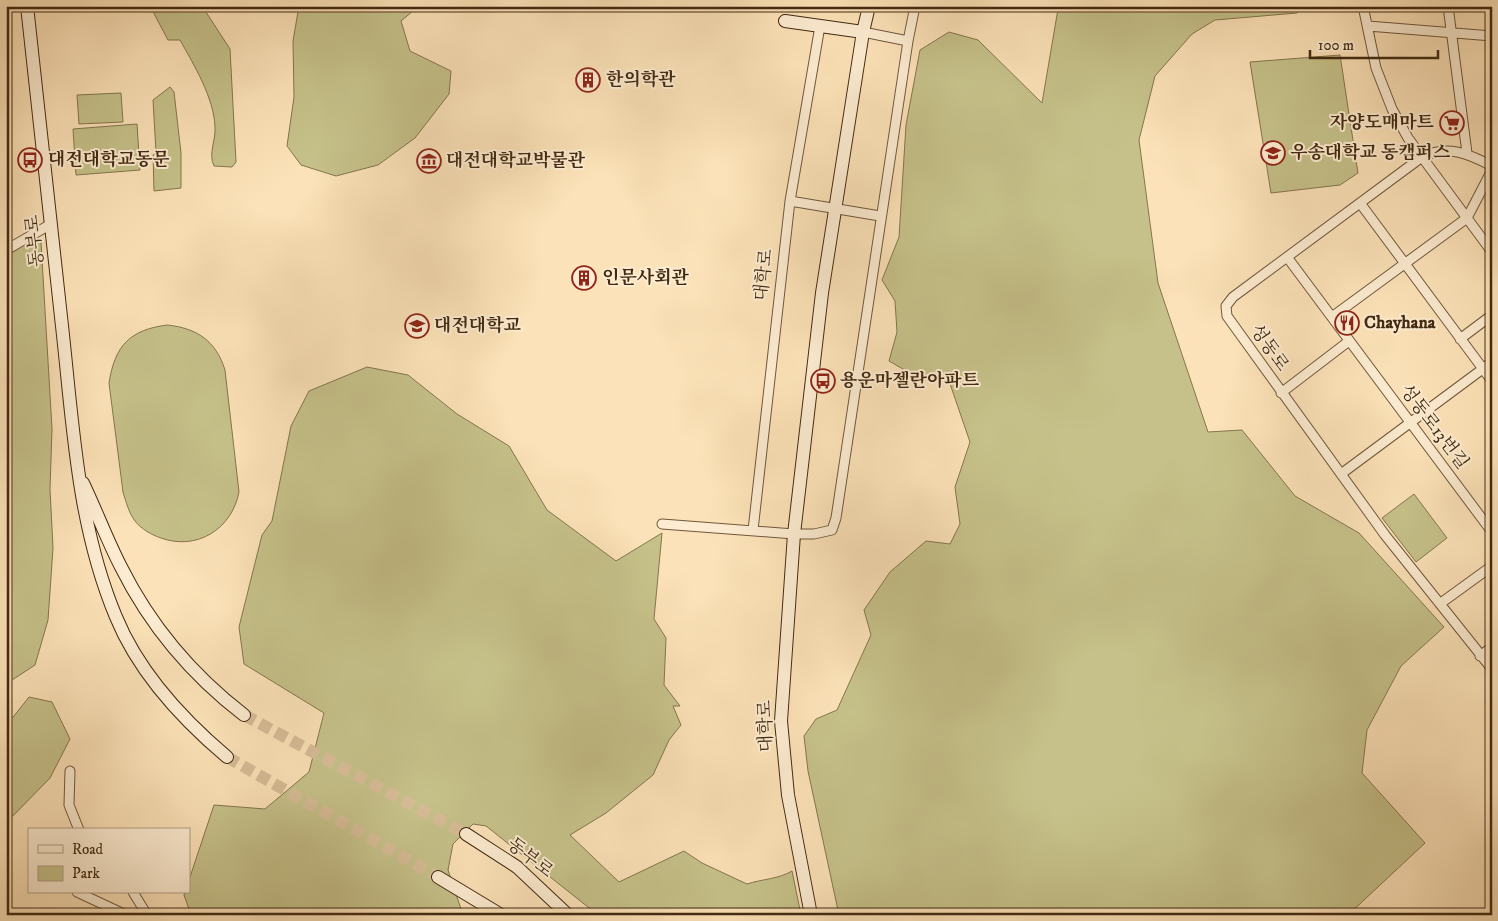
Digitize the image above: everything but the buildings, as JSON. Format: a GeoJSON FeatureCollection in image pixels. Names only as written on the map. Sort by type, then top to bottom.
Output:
{"type":"FeatureCollection","features":[{"type":"Feature","properties":{"kind":"main road","name":"동부로"},"geometry":{"type":"LineString","coordinates":[[27,6],[83,512],[95,556],[116,617],[130,646],[152,680],[178,710],[205,739],[227,757]]}},
{"type":"Feature","properties":{"kind":"main road","name":"대학로"},"geometry":{"type":"LineString","coordinates":[[811,915],[788,795],[781,721],[794,534],[822,293],[863,32],[869,6]]}},
{"type":"Feature","properties":{"kind":"main road"},"geometry":{"type":"LineString","coordinates":[[785,21],[863,32]]}},
{"type":"Feature","properties":{"kind":"main road"},"geometry":{"type":"LineString","coordinates":[[78,472],[120,566],[148,615],[188,666],[244,715]]}},
{"type":"Feature","properties":{"kind":"main road","name":"동부로"},"geometry":{"type":"LineString","coordinates":[[466,834],[517,867],[568,915]]}},
{"type":"Feature","properties":{"kind":"main road"},"geometry":{"type":"LineString","coordinates":[[438,877],[501,915]]}},
{"type":"Feature","properties":{"kind":"street"},"geometry":{"type":"LineString","coordinates":[[662,524],[794,534],[814,534],[832,530],[836,518],[880,216],[915,6]]}},
{"type":"Feature","properties":{"kind":"street"},"geometry":{"type":"LineString","coordinates":[[1363,6],[1376,68],[1392,109],[1422,158],[1492,252]]}},
{"type":"Feature","properties":{"kind":"street"},"geometry":{"type":"LineString","coordinates":[[1448,6],[1467,153]]}},
{"type":"Feature","properties":{"kind":"street","name":"대학로"},"geometry":{"type":"LineString","coordinates":[[753,530],[790,201],[820,26]]}},
{"type":"Feature","properties":{"kind":"street"},"geometry":{"type":"LineString","coordinates":[[1368,26],[1492,36]]}},
{"type":"Feature","properties":{"kind":"street"},"geometry":{"type":"LineString","coordinates":[[863,32],[908,41]]}},
{"type":"Feature","properties":{"kind":"street"},"geometry":{"type":"LineString","coordinates":[[1422,158],[1434,151],[1467,153],[1492,166]]}},
{"type":"Feature","properties":{"kind":"street","name":"성동로"},"geometry":{"type":"LineString","coordinates":[[1422,158],[1233,297],[1226,306],[1227,316],[1385,535],[1492,669]]}},
{"type":"Feature","properties":{"kind":"street"},"geometry":{"type":"LineString","coordinates":[[1332,318],[1467,218],[1492,170]]}},
{"type":"Feature","properties":{"kind":"street"},"geometry":{"type":"LineString","coordinates":[[790,201],[880,216]]}},
{"type":"Feature","properties":{"kind":"street"},"geometry":{"type":"LineString","coordinates":[[1360,203],[1492,381]]}},
{"type":"Feature","properties":{"kind":"street"},"geometry":{"type":"LineString","coordinates":[[6,250],[51,224]]}},
{"type":"Feature","properties":{"kind":"street","name":"성동로13번길"},"geometry":{"type":"LineString","coordinates":[[1287,257],[1492,532]]}},
{"type":"Feature","properties":{"kind":"street"},"geometry":{"type":"LineString","coordinates":[[1460,339],[1492,315]]}},
{"type":"Feature","properties":{"kind":"street"},"geometry":{"type":"LineString","coordinates":[[1281,393],[1349,341]]}},
{"type":"Feature","properties":{"kind":"street"},"geometry":{"type":"LineString","coordinates":[[1341,474],[1492,362]]}},
{"type":"Feature","properties":{"kind":"street"},"geometry":{"type":"LineString","coordinates":[[1441,603],[1492,566]]}},
{"type":"Feature","properties":{"kind":"street"},"geometry":{"type":"LineString","coordinates":[[1480,656],[1492,647]]}},
{"type":"Feature","properties":{"kind":"street"},"geometry":{"type":"LineString","coordinates":[[70,771],[69,805],[77,828]]}},
{"type":"Feature","properties":{"kind":"street"},"geometry":{"type":"LineString","coordinates":[[82,894],[126,915]]}},
{"type":"Feature","properties":{"kind":"street"},"geometry":{"type":"LineString","coordinates":[[134,894],[147,915]]}},
{"type":"Feature","properties":{"kind":"green space"},"geometry":{"type":"Polygon","coordinates":[[[150,6],[202,6],[230,49],[236,162],[232,167],[214,166],[212,152],[215,132],[214,116],[207,93],[180,40],[168,40],[150,6]]]}},
{"type":"Feature","properties":{"kind":"green space"},"geometry":{"type":"Polygon","coordinates":[[[299,6],[419,6],[401,21],[410,51],[451,71],[449,94],[415,138],[378,165],[336,176],[301,165],[287,146],[294,97],[293,41],[299,6]]]}},
{"type":"Feature","properties":{"kind":"green space"},"geometry":{"type":"Polygon","coordinates":[[[1050,6],[1303,6],[1297,13],[1215,20],[1192,34],[1155,76],[1139,140],[1158,283],[1208,432],[1242,430],[1295,496],[1359,533],[1444,627],[1401,666],[1367,730],[1362,773],[1425,843],[1348,915],[839,915],[808,771],[804,736],[816,719],[837,710],[871,635],[864,610],[890,572],[926,541],[950,544],[960,524],[955,487],[970,442],[948,378],[922,380],[889,361],[897,332],[895,301],[882,280],[899,237],[906,125],[920,50],[949,32],[978,40],[1042,103],[1058,9],[1050,6]]]}},
{"type":"Feature","properties":{"kind":"green space"},"geometry":{"type":"Polygon","coordinates":[[[1340,55],[1358,173],[1340,185],[1271,193],[1250,62],[1340,55]]]}},
{"type":"Feature","properties":{"kind":"green space"},"geometry":{"type":"Polygon","coordinates":[[[170,87],[174,92],[181,153],[181,188],[154,191],[153,155],[156,152],[153,100],[170,87]]]}},
{"type":"Feature","properties":{"kind":"green space"},"geometry":{"type":"Polygon","coordinates":[[[121,93],[123,122],[79,124],[77,95],[121,93]]]}},
{"type":"Feature","properties":{"kind":"green space"},"geometry":{"type":"Polygon","coordinates":[[[137,124],[140,170],[76,175],[73,129],[137,124]]]}},
{"type":"Feature","properties":{"kind":"green space"},"geometry":{"type":"Polygon","coordinates":[[[41,242],[52,429],[50,489],[53,548],[48,620],[35,665],[6,684],[6,257],[25,244],[41,242]]]}},
{"type":"Feature","properties":{"kind":"green space"},"geometry":{"type":"Polygon","coordinates":[[[167,325],[187,329],[204,338],[211,344],[221,360],[225,370],[239,492],[229,517],[221,526],[211,534],[187,542],[174,541],[154,535],[140,527],[131,514],[123,492],[109,383],[115,359],[126,342],[143,331],[167,325]]]}},
{"type":"Feature","properties":{"kind":"green space"},"geometry":{"type":"Polygon","coordinates":[[[367,367],[408,375],[457,414],[509,446],[547,510],[616,561],[662,533],[654,619],[666,638],[664,685],[680,706],[673,706],[681,725],[669,740],[653,775],[606,813],[570,835],[619,882],[684,851],[702,863],[747,884],[782,876],[792,871],[801,915],[598,915],[486,826],[473,824],[453,844],[448,870],[463,915],[191,915],[184,895],[190,894],[190,877],[214,805],[265,809],[309,772],[324,713],[244,664],[239,627],[262,535],[272,521],[291,426],[309,391],[367,367]]]}},
{"type":"Feature","properties":{"kind":"green space"},"geometry":{"type":"Polygon","coordinates":[[[1414,494],[1447,538],[1416,562],[1382,518],[1414,494]]]}},
{"type":"Feature","properties":{"kind":"green space"},"geometry":{"type":"Polygon","coordinates":[[[29,697],[52,702],[70,739],[50,778],[6,823],[6,726],[29,697]]]}},
{"type":"Feature","properties":{"kind":"tunnel"},"geometry":{"type":"LineString","coordinates":[[244,715],[466,834]]}},
{"type":"Feature","properties":{"kind":"tunnel"},"geometry":{"type":"LineString","coordinates":[[227,757],[438,877]]}},
{"type":"Feature","properties":{"kind":"place","name":"한의학관"},"geometry":{"type":"Point","coordinates":[588,80]}},
{"type":"Feature","properties":{"kind":"place","name":"자양도매마트"},"geometry":{"type":"Point","coordinates":[1452,123]}},
{"type":"Feature","properties":{"kind":"place","name":"우송대학교 동캠퍼스"},"geometry":{"type":"Point","coordinates":[1273,153]}},
{"type":"Feature","properties":{"kind":"place","name":"대전대학교동문"},"geometry":{"type":"Point","coordinates":[30,160]}},
{"type":"Feature","properties":{"kind":"place","name":"대전대학교박물관"},"geometry":{"type":"Point","coordinates":[429,161]}},
{"type":"Feature","properties":{"kind":"place","name":"인문사회관"},"geometry":{"type":"Point","coordinates":[584,278]}},
{"type":"Feature","properties":{"kind":"place","name":"Chayhana"},"geometry":{"type":"Point","coordinates":[1347,323]}},
{"type":"Feature","properties":{"kind":"place","name":"대전대학교"},"geometry":{"type":"Point","coordinates":[417,326]}},
{"type":"Feature","properties":{"kind":"place","name":"용운마젤란아파트"},"geometry":{"type":"Point","coordinates":[823,381]}}]}
